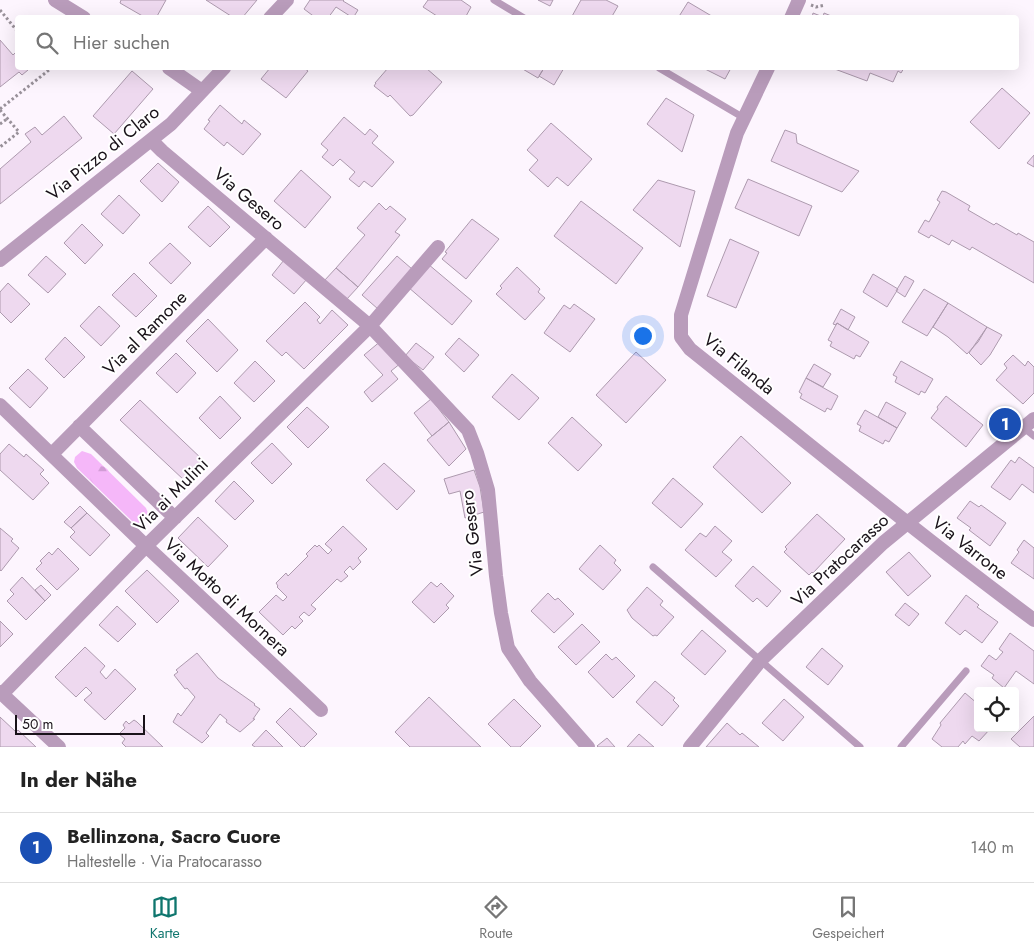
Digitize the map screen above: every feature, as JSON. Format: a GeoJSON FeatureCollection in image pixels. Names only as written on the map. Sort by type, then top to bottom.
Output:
{"type":"FeatureCollection","features":[{"type":"Feature","properties":{"kind":"street"},"geometry":{"type":"LineString","coordinates":[[55,0],[79,15]]}},
{"type":"Feature","properties":{"kind":"street"},"geometry":{"type":"LineString","coordinates":[[273,15],[286,0]]}},
{"type":"Feature","properties":{"kind":"street"},"geometry":{"type":"LineString","coordinates":[[792,15],[799,0]]}},
{"type":"Feature","properties":{"kind":"street"},"geometry":{"type":"LineString","coordinates":[[172,70],[202,91]]}},
{"type":"Feature","properties":{"kind":"street","name":"Via Pizzo di Claro"},"geometry":{"type":"LineString","coordinates":[[0,260],[171,124],[222,70]]}},
{"type":"Feature","properties":{"kind":"street","name":"Via Filanda"},"geometry":{"type":"LineString","coordinates":[[767,70],[737,133],[681,315],[682,337],[690,349],[908,523]]}},
{"type":"Feature","properties":{"kind":"street","name":"Via Gesero"},"geometry":{"type":"LineString","coordinates":[[151,140],[370,326],[468,430],[488,490],[496,576],[508,648],[530,681],[588,747]]}},
{"type":"Feature","properties":{"kind":"street","name":"Via al Ramone"},"geometry":{"type":"LineString","coordinates":[[52,454],[266,238]]}},
{"type":"Feature","properties":{"kind":"street"},"geometry":{"type":"LineString","coordinates":[[370,326],[438,247]]}},
{"type":"Feature","properties":{"kind":"street","name":"Via ai Mulini"},"geometry":{"type":"LineString","coordinates":[[1,693],[174,518],[370,326]]}},
{"type":"Feature","properties":{"kind":"street","name":"Via Motto di Mornera"},"geometry":{"type":"LineString","coordinates":[[0,405],[146,546],[321,710]]}},
{"type":"Feature","properties":{"kind":"street"},"geometry":{"type":"LineString","coordinates":[[79,426],[174,518]]}},
{"type":"Feature","properties":{"kind":"street","name":"Via Pratocarasso"},"geometry":{"type":"LineString","coordinates":[[690,747],[761,660],[883,543],[1031,428]]}},
{"type":"Feature","properties":{"kind":"street","name":"Via Varrone"},"geometry":{"type":"LineString","coordinates":[[908,523],[932,544],[1034,620]]}},
{"type":"Feature","properties":{"kind":"street"},"geometry":{"type":"LineString","coordinates":[[1,693],[59,747]]}},
{"type":"Feature","properties":{"kind":"lane"},"geometry":{"type":"LineString","coordinates":[[494,0],[519,15]]}},
{"type":"Feature","properties":{"kind":"lane"},"geometry":{"type":"LineString","coordinates":[[662,70],[744,118]]}},
{"type":"Feature","properties":{"kind":"lane"},"geometry":{"type":"LineString","coordinates":[[653,567],[860,747]]}},
{"type":"Feature","properties":{"kind":"lane"},"geometry":{"type":"LineString","coordinates":[[901,747],[966,670]]}},
{"type":"Feature","properties":{"kind":"path"},"geometry":{"type":"LineString","coordinates":[[0,10],[15,28]]}},
{"type":"Feature","properties":{"kind":"path"},"geometry":{"type":"LineString","coordinates":[[0,147],[19,132],[0,109],[47,70]]}},
{"type":"Feature","properties":{"kind":"path"},"geometry":{"type":"LineString","coordinates":[[0,124],[7,118]]}},
{"type":"Feature","properties":{"kind":"green space"},"geometry":{"type":"Polygon","coordinates":[[[82,451],[91,454],[146,508],[148,513],[146,521],[137,524],[132,521],[77,468],[74,462],[75,457],[82,451]]]}},
{"type":"Feature","properties":{"kind":"green space"},"geometry":{"type":"Polygon","coordinates":[[[100,466],[107,469],[110,476],[107,483],[100,486],[93,483],[90,476],[93,469],[100,466]]]}},
{"type":"Feature","properties":{"kind":"building"},"geometry":{"type":"Polygon","coordinates":[[[121,0],[166,0],[158,15],[141,15],[120,3],[121,0]]]}},
{"type":"Feature","properties":{"kind":"building"},"geometry":{"type":"Polygon","coordinates":[[[206,0],[257,0],[244,15],[229,15],[206,0]]]}},
{"type":"Feature","properties":{"kind":"building"},"geometry":{"type":"Polygon","coordinates":[[[310,0],[344,0],[358,10],[355,15],[348,15],[336,7],[330,15],[312,15],[304,9],[310,0]]]}},
{"type":"Feature","properties":{"kind":"building"},"geometry":{"type":"Polygon","coordinates":[[[428,0],[461,0],[471,7],[467,15],[435,15],[423,7],[428,0]]]}},
{"type":"Feature","properties":{"kind":"building"},"geometry":{"type":"Polygon","coordinates":[[[538,0],[553,0],[550,6],[538,0]]]}},
{"type":"Feature","properties":{"kind":"building"},"geometry":{"type":"Polygon","coordinates":[[[581,0],[606,0],[618,6],[613,15],[573,15],[581,0]]]}},
{"type":"Feature","properties":{"kind":"building"},"geometry":{"type":"Polygon","coordinates":[[[688,2],[710,15],[680,15],[688,2]]]}},
{"type":"Feature","properties":{"kind":"building"},"geometry":{"type":"Polygon","coordinates":[[[0,40],[13,55],[15,53],[15,70],[28,70],[22,75],[19,72],[0,87],[0,40]]]}},
{"type":"Feature","properties":{"kind":"building"},"geometry":{"type":"Polygon","coordinates":[[[268,70],[308,71],[286,98],[261,79],[268,70]]]}},
{"type":"Feature","properties":{"kind":"building"},"geometry":{"type":"Polygon","coordinates":[[[386,70],[428,70],[442,82],[410,116],[390,95],[388,97],[374,86],[386,70]]]}},
{"type":"Feature","properties":{"kind":"building"},"geometry":{"type":"Polygon","coordinates":[[[524,70],[543,70],[538,78],[524,70]]]}},
{"type":"Feature","properties":{"kind":"building"},"geometry":{"type":"Polygon","coordinates":[[[543,70],[563,70],[554,85],[539,76],[543,70]]]}},
{"type":"Feature","properties":{"kind":"building"},"geometry":{"type":"Polygon","coordinates":[[[707,70],[730,70],[725,79],[707,70]]]}},
{"type":"Feature","properties":{"kind":"building"},"geometry":{"type":"Polygon","coordinates":[[[837,70],[903,70],[901,73],[898,71],[893,82],[870,73],[867,81],[837,70]]]}},
{"type":"Feature","properties":{"kind":"building"},"geometry":{"type":"Polygon","coordinates":[[[132,71],[153,89],[114,134],[93,116],[132,71]]]}},
{"type":"Feature","properties":{"kind":"building"},"geometry":{"type":"Polygon","coordinates":[[[1002,88],[1030,113],[999,149],[970,122],[1002,88]]]}},
{"type":"Feature","properties":{"kind":"building"},"geometry":{"type":"Polygon","coordinates":[[[666,98],[694,115],[682,152],[647,124],[666,98]]]}},
{"type":"Feature","properties":{"kind":"building"},"geometry":{"type":"Polygon","coordinates":[[[220,105],[242,124],[244,120],[261,134],[243,155],[227,142],[224,146],[204,129],[210,121],[208,120],[220,105]]]}},
{"type":"Feature","properties":{"kind":"building"},"geometry":{"type":"Polygon","coordinates":[[[64,116],[82,138],[0,204],[0,169],[31,142],[25,134],[35,127],[42,135],[64,116]]]}},
{"type":"Feature","properties":{"kind":"building"},"geometry":{"type":"Polygon","coordinates":[[[344,117],[365,135],[370,129],[378,136],[372,143],[394,162],[372,187],[364,181],[359,187],[349,179],[355,172],[340,159],[333,166],[322,157],[328,150],[321,144],[344,117]]]}},
{"type":"Feature","properties":{"kind":"building"},"geometry":{"type":"Polygon","coordinates":[[[551,123],[592,159],[568,186],[557,177],[548,187],[529,170],[538,160],[527,150],[551,123]]]}},
{"type":"Feature","properties":{"kind":"building"},"geometry":{"type":"Polygon","coordinates":[[[785,130],[796,134],[797,143],[859,171],[842,192],[771,161],[785,130]]]}},
{"type":"Feature","properties":{"kind":"building"},"geometry":{"type":"Polygon","coordinates":[[[1034,155],[1034,167],[1027,163],[1034,155]]]}},
{"type":"Feature","properties":{"kind":"building"},"geometry":{"type":"Polygon","coordinates":[[[158,163],[179,182],[162,202],[140,181],[158,163]]]}},
{"type":"Feature","properties":{"kind":"building"},"geometry":{"type":"Polygon","coordinates":[[[301,170],[331,197],[305,228],[274,201],[301,170]]]}},
{"type":"Feature","properties":{"kind":"building"},"geometry":{"type":"Polygon","coordinates":[[[748,179],[812,206],[799,236],[735,208],[748,179]]]}},
{"type":"Feature","properties":{"kind":"building"},"geometry":{"type":"Polygon","coordinates":[[[658,180],[695,191],[680,247],[633,210],[658,180]]]}},
{"type":"Feature","properties":{"kind":"building"},"geometry":{"type":"Polygon","coordinates":[[[942,191],[970,206],[968,210],[994,225],[996,223],[1034,242],[1034,283],[972,247],[970,250],[952,240],[949,245],[931,235],[929,238],[918,232],[925,220],[929,222],[940,202],[937,200],[942,191]]]}},
{"type":"Feature","properties":{"kind":"building"},"geometry":{"type":"Polygon","coordinates":[[[119,195],[140,215],[123,234],[101,214],[119,195]]]}},
{"type":"Feature","properties":{"kind":"building"},"geometry":{"type":"Polygon","coordinates":[[[581,201],[643,248],[616,284],[554,236],[581,201]]]}},
{"type":"Feature","properties":{"kind":"building"},"geometry":{"type":"Polygon","coordinates":[[[379,203],[386,210],[390,206],[406,219],[395,232],[400,235],[358,287],[336,268],[365,235],[357,228],[379,203]]]}},
{"type":"Feature","properties":{"kind":"building"},"geometry":{"type":"Polygon","coordinates":[[[208,206],[230,227],[210,247],[188,227],[208,206]]]}},
{"type":"Feature","properties":{"kind":"building"},"geometry":{"type":"Polygon","coordinates":[[[472,219],[499,239],[466,279],[442,259],[447,253],[445,252],[472,219]]]}},
{"type":"Feature","properties":{"kind":"building"},"geometry":{"type":"Polygon","coordinates":[[[82,224],[103,245],[85,264],[64,243],[82,224]]]}},
{"type":"Feature","properties":{"kind":"building"},"geometry":{"type":"Polygon","coordinates":[[[730,239],[759,252],[736,308],[707,296],[730,239]]]}},
{"type":"Feature","properties":{"kind":"building"},"geometry":{"type":"Polygon","coordinates":[[[170,243],[191,263],[171,284],[149,263],[170,243]]]}},
{"type":"Feature","properties":{"kind":"building"},"geometry":{"type":"Polygon","coordinates":[[[46,256],[66,274],[48,293],[28,275],[46,256]]]}},
{"type":"Feature","properties":{"kind":"building"},"geometry":{"type":"Polygon","coordinates":[[[397,256],[412,269],[378,309],[362,295],[397,256]]]}},
{"type":"Feature","properties":{"kind":"building"},"geometry":{"type":"Polygon","coordinates":[[[284,260],[307,279],[294,294],[272,275],[284,260]]]}},
{"type":"Feature","properties":{"kind":"building"},"geometry":{"type":"Polygon","coordinates":[[[428,264],[472,301],[452,325],[408,287],[428,264]]]}},
{"type":"Feature","properties":{"kind":"building"},"geometry":{"type":"Polygon","coordinates":[[[517,267],[540,289],[538,292],[545,298],[525,320],[496,294],[502,288],[500,286],[517,267]]]}},
{"type":"Feature","properties":{"kind":"building"},"geometry":{"type":"Polygon","coordinates":[[[336,268],[358,287],[346,300],[324,281],[336,268]]]}},
{"type":"Feature","properties":{"kind":"building"},"geometry":{"type":"Polygon","coordinates":[[[134,273],[157,296],[136,317],[112,295],[134,273]]]}},
{"type":"Feature","properties":{"kind":"building"},"geometry":{"type":"Polygon","coordinates":[[[873,274],[898,289],[887,307],[863,292],[873,274]]]}},
{"type":"Feature","properties":{"kind":"building"},"geometry":{"type":"Polygon","coordinates":[[[905,276],[914,281],[905,297],[896,291],[905,276]]]}},
{"type":"Feature","properties":{"kind":"building"},"geometry":{"type":"Polygon","coordinates":[[[8,283],[30,304],[11,323],[0,312],[0,292],[8,283]]]}},
{"type":"Feature","properties":{"kind":"building"},"geometry":{"type":"Polygon","coordinates":[[[924,289],[948,303],[927,336],[902,322],[924,289]]]}},
{"type":"Feature","properties":{"kind":"building"},"geometry":{"type":"Polygon","coordinates":[[[305,302],[320,317],[317,320],[320,324],[332,310],[348,325],[304,369],[286,352],[282,356],[266,341],[305,302]]]}},
{"type":"Feature","properties":{"kind":"building"},"geometry":{"type":"Polygon","coordinates":[[[948,303],[987,327],[978,342],[967,354],[933,327],[948,303]]]}},
{"type":"Feature","properties":{"kind":"building"},"geometry":{"type":"Polygon","coordinates":[[[574,304],[595,319],[570,352],[544,333],[564,305],[570,309],[574,304]]]}},
{"type":"Feature","properties":{"kind":"building"},"geometry":{"type":"Polygon","coordinates":[[[99,306],[120,326],[101,346],[80,326],[99,306]]]}},
{"type":"Feature","properties":{"kind":"building"},"geometry":{"type":"Polygon","coordinates":[[[841,309],[855,317],[848,330],[837,323],[836,325],[833,324],[841,309]]]}},
{"type":"Feature","properties":{"kind":"building"},"geometry":{"type":"Polygon","coordinates":[[[208,319],[238,350],[217,372],[186,341],[208,319]]]}},
{"type":"Feature","properties":{"kind":"building"},"geometry":{"type":"Polygon","coordinates":[[[837,323],[869,342],[860,357],[856,355],[854,359],[830,346],[832,342],[828,340],[837,323]]]}},
{"type":"Feature","properties":{"kind":"building"},"geometry":{"type":"Polygon","coordinates":[[[987,327],[1002,335],[990,355],[981,365],[969,353],[987,327]]]}},
{"type":"Feature","properties":{"kind":"building"},"geometry":{"type":"Polygon","coordinates":[[[65,337],[85,357],[64,378],[45,359],[65,337]]]}},
{"type":"Feature","properties":{"kind":"building"},"geometry":{"type":"Polygon","coordinates":[[[459,338],[479,355],[464,372],[445,354],[459,338]]]}},
{"type":"Feature","properties":{"kind":"building"},"geometry":{"type":"Polygon","coordinates":[[[382,340],[401,363],[391,371],[398,379],[372,402],[364,392],[383,375],[364,355],[382,340]]]}},
{"type":"Feature","properties":{"kind":"building"},"geometry":{"type":"Polygon","coordinates":[[[416,343],[434,357],[423,370],[405,356],[416,343]]]}},
{"type":"Feature","properties":{"kind":"building"},"geometry":{"type":"Polygon","coordinates":[[[636,352],[666,380],[626,423],[596,395],[636,352]]]}},
{"type":"Feature","properties":{"kind":"building"},"geometry":{"type":"Polygon","coordinates":[[[176,353],[196,373],[177,393],[156,373],[176,353]]]}},
{"type":"Feature","properties":{"kind":"building"},"geometry":{"type":"Polygon","coordinates":[[[1013,355],[1025,366],[1028,361],[1034,367],[1034,393],[1023,404],[996,380],[1007,368],[1004,364],[1013,355]]]}},
{"type":"Feature","properties":{"kind":"building"},"geometry":{"type":"Polygon","coordinates":[[[255,361],[275,381],[254,402],[234,383],[255,361]]]}},
{"type":"Feature","properties":{"kind":"building"},"geometry":{"type":"Polygon","coordinates":[[[901,361],[933,379],[925,393],[921,391],[919,395],[895,382],[897,377],[893,375],[901,361]]]}},
{"type":"Feature","properties":{"kind":"building"},"geometry":{"type":"Polygon","coordinates":[[[814,364],[831,374],[823,387],[806,378],[814,364]]]}},
{"type":"Feature","properties":{"kind":"building"},"geometry":{"type":"Polygon","coordinates":[[[28,369],[48,388],[30,408],[9,388],[28,369]]]}},
{"type":"Feature","properties":{"kind":"building"},"geometry":{"type":"Polygon","coordinates":[[[512,374],[539,398],[519,420],[492,397],[512,374]]]}},
{"type":"Feature","properties":{"kind":"building"},"geometry":{"type":"Polygon","coordinates":[[[806,378],[838,396],[831,410],[827,408],[825,412],[800,398],[802,394],[799,392],[806,378]]]}},
{"type":"Feature","properties":{"kind":"building"},"geometry":{"type":"Polygon","coordinates":[[[220,396],[241,418],[220,439],[199,418],[220,396]]]}},
{"type":"Feature","properties":{"kind":"building"},"geometry":{"type":"Polygon","coordinates":[[[946,396],[983,425],[966,447],[931,418],[946,396]]]}},
{"type":"Feature","properties":{"kind":"building"},"geometry":{"type":"Polygon","coordinates":[[[431,399],[449,422],[432,436],[414,413],[431,399]]]}},
{"type":"Feature","properties":{"kind":"building"},"geometry":{"type":"Polygon","coordinates":[[[140,400],[205,462],[185,481],[120,420],[140,400]]]}},
{"type":"Feature","properties":{"kind":"building"},"geometry":{"type":"Polygon","coordinates":[[[886,402],[906,413],[897,428],[878,417],[886,402]]]}},
{"type":"Feature","properties":{"kind":"building"},"geometry":{"type":"Polygon","coordinates":[[[307,407],[329,427],[308,448],[287,427],[307,407]]]}},
{"type":"Feature","properties":{"kind":"building"},"geometry":{"type":"Polygon","coordinates":[[[865,410],[897,428],[889,442],[885,440],[883,444],[859,431],[861,426],[857,424],[865,410]]]}},
{"type":"Feature","properties":{"kind":"building"},"geometry":{"type":"Polygon","coordinates":[[[572,417],[602,445],[578,471],[548,443],[572,417]]]}},
{"type":"Feature","properties":{"kind":"building"},"geometry":{"type":"Polygon","coordinates":[[[449,422],[466,449],[449,466],[427,440],[449,422]]]}},
{"type":"Feature","properties":{"kind":"building"},"geometry":{"type":"Polygon","coordinates":[[[741,436],[791,483],[762,513],[713,467],[741,436]]]}},
{"type":"Feature","properties":{"kind":"building"},"geometry":{"type":"Polygon","coordinates":[[[272,443],[292,464],[272,484],[251,463],[272,443]]]}},
{"type":"Feature","properties":{"kind":"building"},"geometry":{"type":"Polygon","coordinates":[[[9,444],[24,457],[26,454],[44,470],[40,474],[49,483],[33,500],[0,470],[0,454],[9,444]]]}},
{"type":"Feature","properties":{"kind":"building"},"geometry":{"type":"Polygon","coordinates":[[[1019,457],[1034,468],[1034,493],[1022,484],[1010,500],[991,487],[1011,460],[1015,463],[1019,457]]]}},
{"type":"Feature","properties":{"kind":"building"},"geometry":{"type":"Polygon","coordinates":[[[384,463],[415,491],[397,510],[366,480],[384,463]]]}},
{"type":"Feature","properties":{"kind":"building"},"geometry":{"type":"Polygon","coordinates":[[[474,470],[480,487],[484,512],[465,518],[460,491],[449,494],[444,479],[474,470]]]}},
{"type":"Feature","properties":{"kind":"building"},"geometry":{"type":"Polygon","coordinates":[[[673,478],[703,504],[681,528],[652,503],[673,478]]]}},
{"type":"Feature","properties":{"kind":"building"},"geometry":{"type":"Polygon","coordinates":[[[234,481],[254,501],[235,520],[215,501],[234,481]]]}},
{"type":"Feature","properties":{"kind":"building"},"geometry":{"type":"Polygon","coordinates":[[[970,501],[979,507],[981,505],[1006,523],[990,546],[957,518],[970,501]]]}},
{"type":"Feature","properties":{"kind":"building"},"geometry":{"type":"Polygon","coordinates":[[[80,506],[87,513],[71,528],[64,522],[80,506]]]}},
{"type":"Feature","properties":{"kind":"building"},"geometry":{"type":"Polygon","coordinates":[[[87,513],[110,535],[90,556],[70,537],[75,532],[71,528],[87,513]]]}},
{"type":"Feature","properties":{"kind":"building"},"geometry":{"type":"Polygon","coordinates":[[[817,514],[845,539],[809,575],[784,552],[787,549],[785,547],[817,514]]]}},
{"type":"Feature","properties":{"kind":"building"},"geometry":{"type":"Polygon","coordinates":[[[198,517],[228,546],[208,567],[178,538],[198,517]]]}},
{"type":"Feature","properties":{"kind":"building"},"geometry":{"type":"Polygon","coordinates":[[[343,526],[367,549],[358,558],[361,562],[353,570],[350,566],[344,572],[348,576],[341,582],[337,579],[311,605],[316,609],[309,616],[304,612],[299,617],[303,621],[295,629],[292,626],[283,635],[259,612],[276,595],[283,601],[287,597],[277,587],[276,583],[286,573],[288,576],[308,556],[306,554],[315,545],[317,547],[319,545],[328,554],[332,550],[325,544],[343,526]]]}},
{"type":"Feature","properties":{"kind":"building"},"geometry":{"type":"Polygon","coordinates":[[[715,526],[732,541],[722,552],[732,560],[716,577],[685,550],[700,533],[706,537],[715,526]]]}},
{"type":"Feature","properties":{"kind":"building"},"geometry":{"type":"Polygon","coordinates":[[[0,528],[13,539],[11,541],[19,548],[1,571],[0,570],[0,528]]]}},
{"type":"Feature","properties":{"kind":"building"},"geometry":{"type":"Polygon","coordinates":[[[1024,540],[1034,548],[1034,579],[1011,563],[1019,552],[1017,550],[1024,540]]]}},
{"type":"Feature","properties":{"kind":"building"},"geometry":{"type":"Polygon","coordinates":[[[600,545],[616,560],[614,563],[621,570],[603,590],[579,569],[600,545]]]}},
{"type":"Feature","properties":{"kind":"building"},"geometry":{"type":"Polygon","coordinates":[[[58,548],[79,569],[57,590],[36,569],[42,563],[40,561],[49,552],[52,555],[58,548]]]}},
{"type":"Feature","properties":{"kind":"building"},"geometry":{"type":"Polygon","coordinates":[[[909,552],[931,576],[908,596],[886,572],[909,552]]]}},
{"type":"Feature","properties":{"kind":"building"},"geometry":{"type":"Polygon","coordinates":[[[753,566],[781,591],[767,607],[757,598],[753,602],[735,586],[753,566]]]}},
{"type":"Feature","properties":{"kind":"building"},"geometry":{"type":"Polygon","coordinates":[[[147,570],[179,601],[157,623],[125,591],[147,570]]]}},
{"type":"Feature","properties":{"kind":"building"},"geometry":{"type":"Polygon","coordinates":[[[22,577],[45,601],[26,620],[7,601],[14,594],[10,590],[22,577]]]}},
{"type":"Feature","properties":{"kind":"building"},"geometry":{"type":"Polygon","coordinates":[[[431,582],[437,587],[441,583],[454,596],[446,605],[449,608],[434,623],[412,602],[431,582]]]}},
{"type":"Feature","properties":{"kind":"building"},"geometry":{"type":"Polygon","coordinates":[[[41,585],[51,595],[45,601],[35,590],[41,585]]]}},
{"type":"Feature","properties":{"kind":"building"},"geometry":{"type":"Polygon","coordinates":[[[647,587],[663,601],[660,605],[674,617],[657,636],[653,636],[632,618],[627,610],[647,587]]]}},
{"type":"Feature","properties":{"kind":"building"},"geometry":{"type":"Polygon","coordinates":[[[548,593],[555,600],[558,598],[574,614],[554,633],[531,611],[548,593]]]}},
{"type":"Feature","properties":{"kind":"building"},"geometry":{"type":"Polygon","coordinates":[[[966,595],[979,605],[977,607],[998,622],[982,643],[965,630],[960,635],[945,623],[966,595]]]}},
{"type":"Feature","properties":{"kind":"building"},"geometry":{"type":"Polygon","coordinates":[[[905,603],[919,614],[909,626],[895,615],[905,603]]]}},
{"type":"Feature","properties":{"kind":"building"},"geometry":{"type":"Polygon","coordinates":[[[117,606],[136,624],[118,642],[99,625],[117,606]]]}},
{"type":"Feature","properties":{"kind":"building"},"geometry":{"type":"Polygon","coordinates":[[[0,621],[13,634],[0,647],[0,621]]]}},
{"type":"Feature","properties":{"kind":"building"},"geometry":{"type":"Polygon","coordinates":[[[582,624],[600,642],[576,665],[558,647],[582,624]]]}},
{"type":"Feature","properties":{"kind":"building"},"geometry":{"type":"Polygon","coordinates":[[[702,630],[726,651],[705,675],[681,654],[702,630]]]}},
{"type":"Feature","properties":{"kind":"building"},"geometry":{"type":"Polygon","coordinates":[[[1010,633],[1034,651],[1034,684],[1016,671],[1005,687],[992,678],[994,675],[981,666],[989,655],[996,660],[1003,652],[999,649],[1010,633]]]}},
{"type":"Feature","properties":{"kind":"building"},"geometry":{"type":"Polygon","coordinates":[[[85,647],[105,666],[100,672],[106,679],[115,669],[136,689],[105,720],[84,700],[92,693],[86,687],[76,697],[55,677],[85,647]]]}},
{"type":"Feature","properties":{"kind":"building"},"geometry":{"type":"Polygon","coordinates":[[[822,648],[843,666],[828,685],[806,667],[822,648]]]}},
{"type":"Feature","properties":{"kind":"building"},"geometry":{"type":"Polygon","coordinates":[[[197,653],[218,678],[260,709],[253,719],[255,719],[240,732],[226,722],[227,720],[220,714],[206,733],[209,736],[202,743],[173,722],[178,713],[181,716],[195,697],[187,688],[185,689],[174,675],[178,672],[176,670],[197,653]]]}},
{"type":"Feature","properties":{"kind":"building"},"geometry":{"type":"Polygon","coordinates":[[[606,654],[612,660],[616,657],[635,676],[613,698],[588,672],[606,654]]]}},
{"type":"Feature","properties":{"kind":"building"},"geometry":{"type":"Polygon","coordinates":[[[655,681],[675,698],[673,700],[679,706],[662,726],[636,702],[655,681]]]}},
{"type":"Feature","properties":{"kind":"building"},"geometry":{"type":"Polygon","coordinates":[[[965,693],[974,701],[974,732],[987,732],[979,741],[972,736],[965,744],[963,741],[958,747],[942,747],[932,739],[941,725],[940,723],[965,693]]]}},
{"type":"Feature","properties":{"kind":"building"},"geometry":{"type":"Polygon","coordinates":[[[429,697],[481,747],[410,747],[395,732],[429,697]]]}},
{"type":"Feature","properties":{"kind":"building"},"geometry":{"type":"Polygon","coordinates":[[[514,699],[541,726],[520,747],[511,747],[488,724],[514,699]]]}},
{"type":"Feature","properties":{"kind":"building"},"geometry":{"type":"Polygon","coordinates":[[[784,699],[804,717],[783,741],[762,723],[784,699]]]}},
{"type":"Feature","properties":{"kind":"building"},"geometry":{"type":"Polygon","coordinates":[[[290,708],[317,734],[304,747],[301,747],[276,722],[290,708]]]}},
{"type":"Feature","properties":{"kind":"building"},"geometry":{"type":"Polygon","coordinates":[[[1034,716],[1034,747],[1020,747],[1011,739],[1034,716]]]}},
{"type":"Feature","properties":{"kind":"building"},"geometry":{"type":"Polygon","coordinates":[[[0,717],[16,732],[18,730],[36,747],[0,747],[0,717]]]}},
{"type":"Feature","properties":{"kind":"building"},"geometry":{"type":"Polygon","coordinates":[[[134,720],[163,747],[126,747],[122,743],[125,739],[119,734],[125,728],[123,725],[126,721],[129,724],[134,720]]]}},
{"type":"Feature","properties":{"kind":"building"},"geometry":{"type":"Polygon","coordinates":[[[727,723],[740,735],[742,733],[759,747],[706,747],[727,723]]]}},
{"type":"Feature","properties":{"kind":"building"},"geometry":{"type":"Polygon","coordinates":[[[266,730],[283,747],[255,747],[252,745],[266,730]]]}},
{"type":"Feature","properties":{"kind":"building"},"geometry":{"type":"Polygon","coordinates":[[[639,734],[654,747],[627,747],[639,734]]]}},
{"type":"Feature","properties":{"kind":"building"},"geometry":{"type":"Polygon","coordinates":[[[607,738],[615,747],[597,746],[607,738]]]}},
{"type":"Feature","properties":{"kind":"place","name":"Bellinzona, Sacro Cuore"},"geometry":{"type":"Point","coordinates":[1005,424]}}]}
